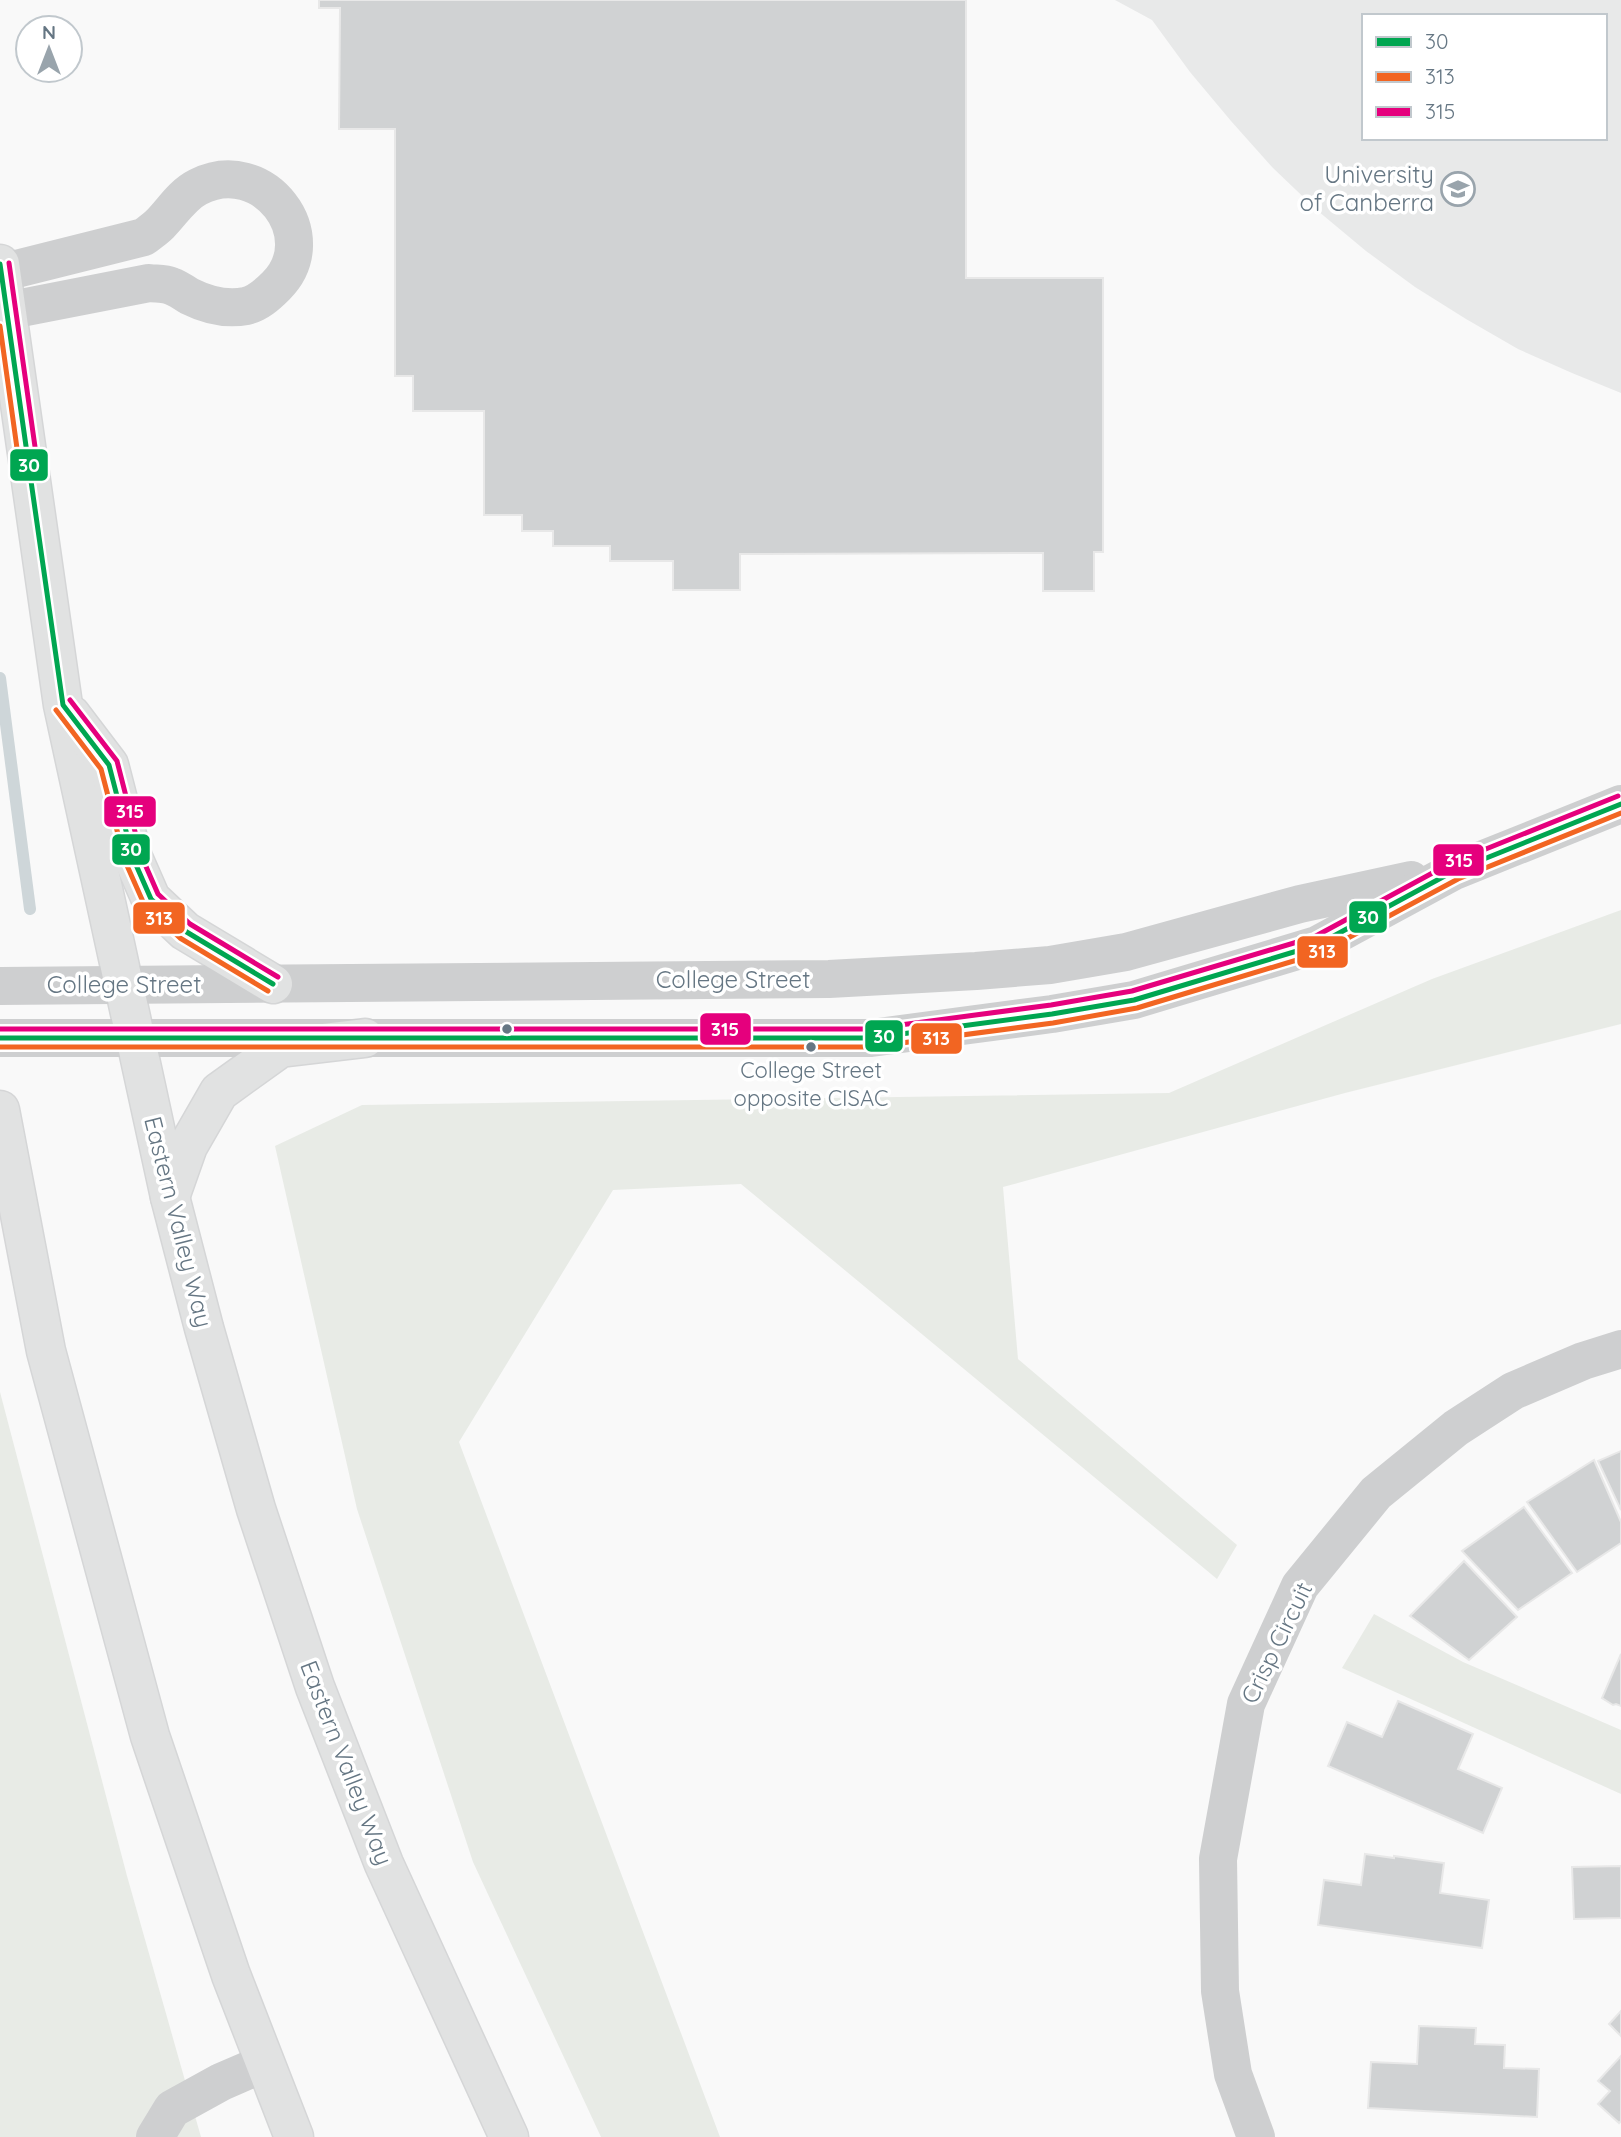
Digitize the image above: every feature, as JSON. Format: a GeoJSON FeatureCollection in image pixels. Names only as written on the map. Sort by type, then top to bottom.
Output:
{"type":"FeatureCollection","features":[{"type":"Feature","properties":{"kind":"main road","name":"Eastern Valley Way"},"geometry":{"type":"LineString","coordinates":[[0,270],[3,311],[63,705],[170,1197],[204,1328],[253,1496],[315,1687],[384,1864],[509,2137]]}},
{"type":"Feature","properties":{"kind":"main road"},"geometry":{"type":"LineString","coordinates":[[63,705],[109,765],[133,858],[151,900],[185,930],[273,984]]}},
{"type":"Feature","properties":{"kind":"main road"},"geometry":{"type":"LineString","coordinates":[[170,1197],[188,1146],[219,1092],[279,1048],[365,1038]]}},
{"type":"Feature","properties":{"kind":"main road"},"geometry":{"type":"LineString","coordinates":[[0,1110],[7,1176],[46,1352],[150,1736],[231,1975],[294,2137]]}},
{"type":"Feature","properties":{"kind":"street"},"geometry":{"type":"LineString","coordinates":[[0,270],[144,237],[194,188],[212,180],[233,178],[251,182],[269,193],[283,208],[292,227],[293,251],[282,280],[265,297],[245,306],[216,307],[170,285],[149,283],[3,311]]}},
{"type":"Feature","properties":{"kind":"street","name":"College Street"},"geometry":{"type":"LineString","coordinates":[[0,1038],[871,1038],[1052,1014],[1135,1000],[1317,945],[1454,871],[1621,804]]}},
{"type":"Feature","properties":{"kind":"street","name":"College Street"},"geometry":{"type":"LineString","coordinates":[[0,986],[829,979],[976,971],[1050,965],[1126,952],[1300,904],[1454,871]]}},
{"type":"Feature","properties":{"kind":"street","name":"Crisp Circuit"},"geometry":{"type":"LineString","coordinates":[[1256,2137],[1233,2074],[1220,1991],[1218,1859],[1245,1704],[1300,1586],[1376,1493],[1455,1428],[1513,1391],[1583,1361],[1621,1349]]}},
{"type":"Feature","properties":{"kind":"street"},"geometry":{"type":"LineString","coordinates":[[155,2137],[173,2109],[220,2082],[265,2063]]}},
{"type":"Feature","properties":{"kind":"shaded area","name":"University of Canberra"},"geometry":{"type":"Polygon","coordinates":[[[1115,0],[1621,0],[1621,393],[1518,349],[1415,287],[1366,251],[1318,211],[1273,168],[1190,72],[1152,20],[1115,0]]]}},
{"type":"Feature","properties":{"kind":"shaded area"},"geometry":{"type":"Polygon","coordinates":[[[1621,910],[1621,1024],[1345,1093],[1003,1187],[1018,1359],[1237,1545],[1217,1579],[741,1184],[613,1190],[459,1442],[720,2137],[601,2137],[473,1862],[357,1509],[275,1146],[362,1105],[1169,1093],[1432,979],[1621,910]]]}},
{"type":"Feature","properties":{"kind":"shaded area"},"geometry":{"type":"Polygon","coordinates":[[[0,1392],[127,1876],[201,2137],[0,2137],[0,1392]]]}},
{"type":"Feature","properties":{"kind":"shaded area"},"geometry":{"type":"Polygon","coordinates":[[[1374,1614],[1463,1662],[1621,1730],[1621,1794],[1342,1668],[1374,1614]]]}},
{"type":"Feature","properties":{"kind":"building"},"geometry":{"type":"Polygon","coordinates":[[[319,0],[966,0],[966,278],[1103,278],[1103,552],[1094,552],[1094,591],[1043,591],[1043,553],[740,554],[740,590],[673,590],[673,561],[610,561],[610,546],[553,546],[553,531],[522,531],[522,515],[484,515],[484,411],[413,411],[413,376],[395,376],[395,129],[339,129],[340,8],[319,8],[319,0]]]}},
{"type":"Feature","properties":{"kind":"building"},"geometry":{"type":"Polygon","coordinates":[[[1621,1451],[1621,1510],[1598,1461],[1621,1451]]]}},
{"type":"Feature","properties":{"kind":"building"},"geometry":{"type":"Polygon","coordinates":[[[1594,1460],[1621,1522],[1621,1543],[1577,1572],[1527,1502],[1594,1460]]]}},
{"type":"Feature","properties":{"kind":"building"},"geometry":{"type":"Polygon","coordinates":[[[1524,1507],[1572,1573],[1518,1610],[1462,1551],[1524,1507]]]}},
{"type":"Feature","properties":{"kind":"building"},"geometry":{"type":"Polygon","coordinates":[[[1464,1561],[1517,1617],[1469,1660],[1410,1616],[1464,1561]]]}},
{"type":"Feature","properties":{"kind":"building"},"geometry":{"type":"Polygon","coordinates":[[[1621,1654],[1621,1706],[1613,1705],[1602,1698],[1621,1654]]]}},
{"type":"Feature","properties":{"kind":"building"},"geometry":{"type":"Polygon","coordinates":[[[1398,1701],[1473,1734],[1458,1769],[1502,1788],[1483,1833],[1328,1766],[1347,1722],[1382,1737],[1398,1701]]]}},
{"type":"Feature","properties":{"kind":"building"},"geometry":{"type":"Polygon","coordinates":[[[1365,1854],[1444,1863],[1440,1893],[1489,1900],[1482,1948],[1318,1925],[1324,1880],[1361,1885],[1365,1854]]]}},
{"type":"Feature","properties":{"kind":"building"},"geometry":{"type":"Polygon","coordinates":[[[1621,1866],[1621,1918],[1574,1919],[1572,1867],[1621,1866]]]}},
{"type":"Feature","properties":{"kind":"building"},"geometry":{"type":"Polygon","coordinates":[[[1621,2011],[1621,2036],[1609,2024],[1621,2011]]]}},
{"type":"Feature","properties":{"kind":"building"},"geometry":{"type":"Polygon","coordinates":[[[1419,2026],[1476,2028],[1475,2044],[1505,2045],[1504,2068],[1539,2069],[1537,2117],[1368,2108],[1371,2062],[1417,2064],[1419,2026]]]}},
{"type":"Feature","properties":{"kind":"building"},"geometry":{"type":"Polygon","coordinates":[[[1621,2056],[1619,2123],[1598,2104],[1610,2091],[1598,2081],[1621,2056]]]}},
{"type":"Feature","properties":{"kind":"waterway"},"geometry":{"type":"LineString","coordinates":[[0,678],[30,909]]}},
{"type":"Feature","properties":{"kind":"transit line","name":"315"},"geometry":{"type":"LineString","coordinates":[[9,263],[39,475]]}},
{"type":"Feature","properties":{"kind":"transit line","name":"30"},"geometry":{"type":"LineString","coordinates":[[0,264],[63,705],[109,765],[133,858],[151,899],[185,931],[273,984]]}},
{"type":"Feature","properties":{"kind":"transit line","name":"313"},"geometry":{"type":"LineString","coordinates":[[0,326],[21,477]]}},
{"type":"Feature","properties":{"kind":"transit line","name":"315"},"geometry":{"type":"LineString","coordinates":[[70,700],[117,761],[141,855],[158,894],[190,924],[278,977]]}},
{"type":"Feature","properties":{"kind":"transit line","name":"313"},"geometry":{"type":"LineString","coordinates":[[56,710],[101,769],[125,861],[144,904],[180,938],[268,991]]}},
{"type":"Feature","properties":{"kind":"transit line","name":"315"},"geometry":{"type":"LineString","coordinates":[[0,1029],[870,1029],[1051,1005],[1132,991],[1314,937],[1451,863],[1618,796]]}},
{"type":"Feature","properties":{"kind":"transit line","name":"30"},"geometry":{"type":"LineString","coordinates":[[0,1038],[871,1038],[1052,1014],[1134,1000],[1317,945],[1454,871],[1621,804]]}},
{"type":"Feature","properties":{"kind":"transit line","name":"313"},"geometry":{"type":"LineString","coordinates":[[0,1047],[871,1047],[1053,1023],[1137,1008],[1320,953],[1458,879],[1621,813]]}},
{"type":"Feature","properties":{"kind":"place","name":"University of Canberra"},"geometry":{"type":"Point","coordinates":[1458,189]}},
{"type":"Feature","properties":{"kind":"place","name":"College Street opposite CISAC"},"geometry":{"type":"Point","coordinates":[811,1047]}}]}
